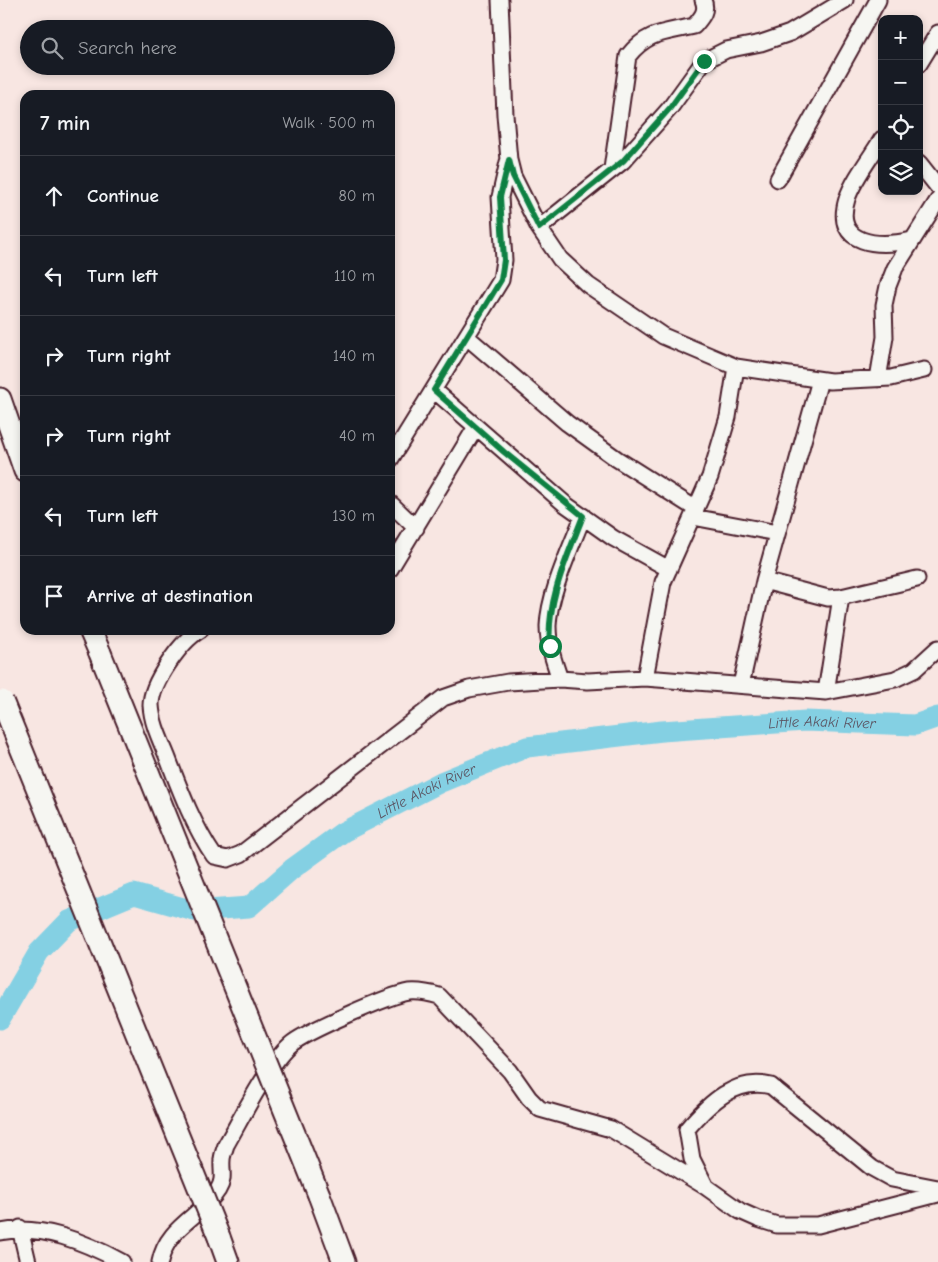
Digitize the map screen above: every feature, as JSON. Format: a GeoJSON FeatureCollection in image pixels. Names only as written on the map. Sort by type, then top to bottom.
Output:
{"type":"FeatureCollection","features":[{"type":"Feature","properties":{"kind":"highway"},"geometry":{"type":"LineString","coordinates":[[0,399],[20,457]]}},
{"type":"Feature","properties":{"kind":"highway"},"geometry":{"type":"LineString","coordinates":[[92,635],[319,1195],[344,1262]]}},
{"type":"Feature","properties":{"kind":"highway"},"geometry":{"type":"LineString","coordinates":[[1,698],[228,1262]]}},
{"type":"Feature","properties":{"kind":"street"},"geometry":{"type":"LineString","coordinates":[[500,0],[504,115],[509,160],[513,176],[539,228],[560,259],[588,285],[663,336],[736,367],[830,381],[891,378],[924,370]]}},
{"type":"Feature","properties":{"kind":"street"},"geometry":{"type":"LineString","coordinates":[[612,169],[628,56],[637,45],[649,36],[694,26],[704,14],[705,5],[703,0]]}},
{"type":"Feature","properties":{"kind":"street"},"geometry":{"type":"LineString","coordinates":[[539,228],[623,161],[670,108],[704,61],[726,50],[761,43],[790,33],[846,0]]}},
{"type":"Feature","properties":{"kind":"street"},"geometry":{"type":"LineString","coordinates":[[778,179],[878,0]]}},
{"type":"Feature","properties":{"kind":"street"},"geometry":{"type":"LineString","coordinates":[[921,60],[938,33]]}},
{"type":"Feature","properties":{"kind":"street"},"geometry":{"type":"LineString","coordinates":[[878,146],[847,198],[846,222],[851,233],[863,242],[881,244],[912,240]]}},
{"type":"Feature","properties":{"kind":"street"},"geometry":{"type":"LineString","coordinates":[[395,452],[501,280],[504,260],[500,197],[509,160]]}},
{"type":"Feature","properties":{"kind":"street"},"geometry":{"type":"LineString","coordinates":[[923,168],[938,186]]}},
{"type":"Feature","properties":{"kind":"street"},"geometry":{"type":"LineString","coordinates":[[878,379],[885,337],[884,304],[894,268],[938,200]]}},
{"type":"Feature","properties":{"kind":"street"},"geometry":{"type":"LineString","coordinates":[[467,338],[567,422],[694,513],[777,533]]}},
{"type":"Feature","properties":{"kind":"street"},"geometry":{"type":"LineString","coordinates":[[646,678],[664,582],[710,477],[728,417],[736,367]]}},
{"type":"Feature","properties":{"kind":"street"},"geometry":{"type":"LineString","coordinates":[[741,685],[764,581],[820,380]]}},
{"type":"Feature","properties":{"kind":"street"},"geometry":{"type":"LineString","coordinates":[[434,390],[583,516],[613,538],[669,569]]}},
{"type":"Feature","properties":{"kind":"street"},"geometry":{"type":"LineString","coordinates":[[395,561],[476,427]]}},
{"type":"Feature","properties":{"kind":"street"},"geometry":{"type":"LineString","coordinates":[[395,508],[416,528]]}},
{"type":"Feature","properties":{"kind":"street"},"geometry":{"type":"LineString","coordinates":[[560,679],[550,646],[548,625],[555,592],[583,516]]}},
{"type":"Feature","properties":{"kind":"street"},"geometry":{"type":"LineString","coordinates":[[764,581],[828,598],[841,597],[917,579]]}},
{"type":"Feature","properties":{"kind":"street"},"geometry":{"type":"LineString","coordinates":[[826,692],[841,597]]}},
{"type":"Feature","properties":{"kind":"street"},"geometry":{"type":"LineString","coordinates":[[193,635],[169,664],[155,685],[151,704],[153,721],[192,818],[214,856],[228,859],[241,854],[443,698],[468,689],[508,682],[646,678],[826,692],[895,679],[914,670],[938,648]]}},
{"type":"Feature","properties":{"kind":"street"},"geometry":{"type":"LineString","coordinates":[[160,1262],[162,1253],[170,1238],[217,1191],[223,1178],[222,1159],[226,1144],[283,1052],[299,1039],[375,1003],[408,992],[424,992],[439,996],[510,1071],[528,1098],[540,1109],[610,1129],[706,1187],[740,1211],[777,1224],[818,1225],[938,1194]]}},
{"type":"Feature","properties":{"kind":"street"},"geometry":{"type":"LineString","coordinates":[[706,1187],[692,1159],[687,1129],[704,1108],[723,1095],[745,1084],[757,1082],[771,1086],[872,1168],[892,1179],[938,1188]]}},
{"type":"Feature","properties":{"kind":"street"},"geometry":{"type":"LineString","coordinates":[[0,1232],[20,1228],[58,1235],[122,1262]]}},
{"type":"Feature","properties":{"kind":"street"},"geometry":{"type":"LineString","coordinates":[[20,1228],[28,1262]]}},
{"type":"Feature","properties":{"kind":"waterway","name":"Little Akaki River"},"geometry":{"type":"LineString","coordinates":[[0,1019],[39,952],[69,921],[134,894],[194,911],[249,907],[292,869],[343,832],[441,782],[527,747],[662,731],[805,721],[915,725],[938,717]]}},
{"type":"Feature","properties":{"kind":"route"},"geometry":{"type":"LineString","coordinates":[[550,646],[548,625],[555,592],[583,516],[565,504],[434,390],[494,296],[501,280],[504,260],[500,197],[509,160],[513,176],[539,228],[623,161],[670,108],[704,61]]}}]}
